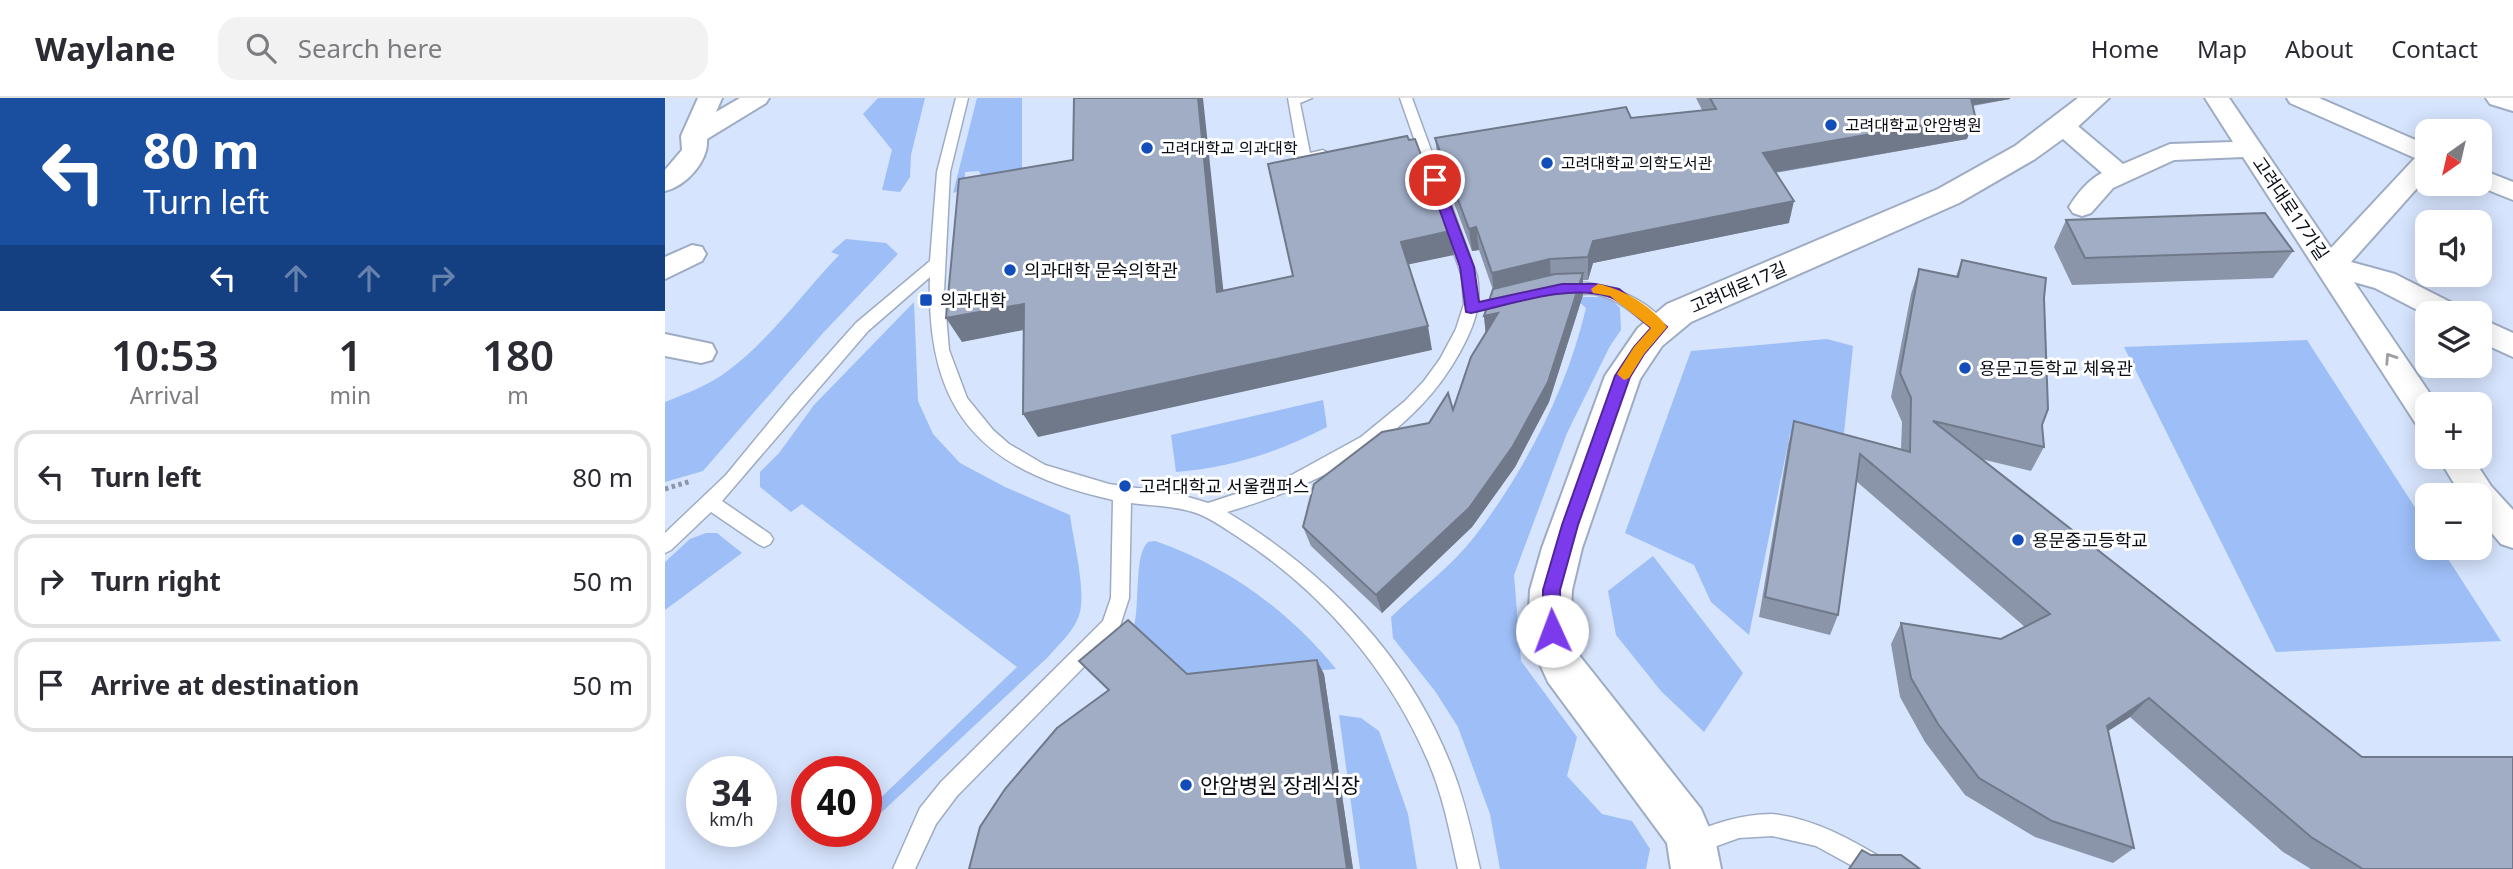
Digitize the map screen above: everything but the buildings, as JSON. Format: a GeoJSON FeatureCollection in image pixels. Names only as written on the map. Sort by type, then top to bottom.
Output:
{"type":"FeatureCollection","features":[{"type":"Feature","properties":{"kind":"street"},"geometry":{"type":"LineString","coordinates":[[684,135],[710,98]]}},
{"type":"Feature","properties":{"kind":"street"},"geometry":{"type":"LineString","coordinates":[[684,135],[757,98]]}},
{"type":"Feature","properties":{"kind":"street","name":"고려대로17길"},"geometry":{"type":"LineString","coordinates":[[1694,856],[1684,826],[1563,668],[1556,651],[1550,611],[1551,590],[1562,548],[1623,376],[1639,350],[1660,327],[1697,303],[1923,210],[1967,187],[2064,127],[2095,98]]}},
{"type":"Feature","properties":{"kind":"street","name":"고려대로17가길"},"geometry":{"type":"LineString","coordinates":[[2217,98],[2415,396]]}},
{"type":"Feature","properties":{"kind":"street"},"geometry":{"type":"LineString","coordinates":[[2299,98],[2415,150]]}},
{"type":"Feature","properties":{"kind":"street"},"geometry":{"type":"LineString","coordinates":[[2500,98],[2513,103]]}},
{"type":"Feature","properties":{"kind":"street"},"geometry":{"type":"LineString","coordinates":[[2064,127],[2120,175]]}},
{"type":"Feature","properties":{"kind":"street"},"geometry":{"type":"LineString","coordinates":[[665,183],[682,169],[695,150],[684,135]]}},
{"type":"Feature","properties":{"kind":"street","name":"고려대로17가길"},"geometry":{"type":"LineString","coordinates":[[2082,207],[2105,183],[2170,152],[2251,149]]}},
{"type":"Feature","properties":{"kind":"street","name":"고려대로17가길"},"geometry":{"type":"LineString","coordinates":[[2331,266],[2415,174]]}},
{"type":"Feature","properties":{"kind":"street"},"geometry":{"type":"LineString","coordinates":[[2492,182],[2513,192]]}},
{"type":"Feature","properties":{"kind":"street"},"geometry":{"type":"LineString","coordinates":[[665,269],[692,254]]}},
{"type":"Feature","properties":{"kind":"street"},"geometry":{"type":"LineString","coordinates":[[2331,266],[2385,281],[2424,301]]}},
{"type":"Feature","properties":{"kind":"street"},"geometry":{"type":"LineString","coordinates":[[2492,336],[2513,346]]}},
{"type":"Feature","properties":{"kind":"street"},"geometry":{"type":"LineString","coordinates":[[665,345],[701,352]]}},
{"type":"Feature","properties":{"kind":"street"},"geometry":{"type":"LineString","coordinates":[[2492,511],[2513,534]]}},
{"type":"Feature","properties":{"kind":"lane"},"geometry":{"type":"LineString","coordinates":[[962,98],[949,134],[940,189],[938,330],[943,362],[953,391],[974,423],[1002,449],[1030,466],[1058,478],[1122,494],[1167,500],[1208,510],[1295,566],[1361,635],[1391,676],[1434,750],[1455,808],[1469,869]]}},
{"type":"Feature","properties":{"kind":"lane"},"geometry":{"type":"LineString","coordinates":[[1306,98],[1293,100],[1304,159],[1342,150]]}},
{"type":"Feature","properties":{"kind":"lane"},"geometry":{"type":"LineString","coordinates":[[1208,510],[1293,482],[1361,444],[1392,422],[1440,374],[1477,307],[1472,298],[1467,267],[1412,136],[1406,98]]}},
{"type":"Feature","properties":{"kind":"lane"},"geometry":{"type":"LineString","coordinates":[[665,545],[712,503],[797,400],[862,327],[937,262]]}},
{"type":"Feature","properties":{"kind":"lane"},"geometry":{"type":"LineString","coordinates":[[1549,292],[1579,287],[1614,292],[1660,327]]}},
{"type":"Feature","properties":{"kind":"lane"},"geometry":{"type":"LineString","coordinates":[[904,869],[927,816],[949,789],[1102,639],[1111,626],[1120,598],[1122,494]]}},
{"type":"Feature","properties":{"kind":"lane"},"geometry":{"type":"LineString","coordinates":[[712,503],[764,539]]}},
{"type":"Feature","properties":{"kind":"lane"},"geometry":{"type":"LineString","coordinates":[[1694,856],[1752,825],[1792,826],[1818,833],[1879,869]]}},
{"type":"Feature","properties":{"kind":"shaded area"},"geometry":{"type":"Polygon","coordinates":[[[878,98],[925,98],[911,155],[910,177],[900,192],[882,190],[892,150],[863,114],[878,98]]]}},
{"type":"Feature","properties":{"kind":"shaded area"},"geometry":{"type":"Polygon","coordinates":[[[977,98],[1022,98],[1022,179],[986,187],[979,171],[965,172],[965,189],[953,193],[977,98]]]}},
{"type":"Feature","properties":{"kind":"shaded area"},"geometry":{"type":"Polygon","coordinates":[[[846,239],[886,243],[898,254],[823,333],[703,471],[665,482],[665,402],[714,380],[744,358],[839,255],[831,252],[846,239]]]}},
{"type":"Feature","properties":{"kind":"shaded area"},"geometry":{"type":"Polygon","coordinates":[[[1581,297],[1604,297],[1613,301],[1620,308],[1621,330],[1610,346],[1567,433],[1514,575],[1521,661],[1577,737],[1567,776],[1602,814],[1632,821],[1650,849],[1646,869],[1500,869],[1490,814],[1458,727],[1435,691],[1393,638],[1391,617],[1466,547],[1494,510],[1528,456],[1556,398],[1578,338],[1586,308],[1579,302],[1581,297]]]}},
{"type":"Feature","properties":{"kind":"shaded area"},"geometry":{"type":"Polygon","coordinates":[[[914,302],[918,401],[933,434],[960,463],[1005,487],[1070,515],[1079,568],[1081,608],[1065,639],[882,812],[882,797],[1017,667],[802,504],[791,512],[760,487],[760,472],[779,453],[814,405],[914,302]]]}},
{"type":"Feature","properties":{"kind":"shaded area"},"geometry":{"type":"Polygon","coordinates":[[[1827,339],[1853,346],[1842,452],[1790,434],[1749,635],[1711,602],[1694,565],[1625,533],[1691,351],[1827,339]]]}},
{"type":"Feature","properties":{"kind":"shaded area"},"geometry":{"type":"Polygon","coordinates":[[[2307,340],[2415,507],[2415,560],[2449,560],[2501,641],[2276,652],[2124,347],[2307,340]]]}},
{"type":"Feature","properties":{"kind":"shaded area"},"geometry":{"type":"Polygon","coordinates":[[[1323,400],[1327,427],[1309,436],[1235,463],[1176,472],[1171,435],[1323,400]]]}},
{"type":"Feature","properties":{"kind":"shaded area"},"geometry":{"type":"Polygon","coordinates":[[[706,533],[717,533],[742,553],[665,610],[665,562],[690,539],[706,533]]]}},
{"type":"Feature","properties":{"kind":"shaded area"},"geometry":{"type":"Polygon","coordinates":[[[1155,541],[1207,563],[1255,592],[1298,628],[1336,669],[1195,680],[1134,626],[1141,557],[1148,542],[1155,541]]]}},
{"type":"Feature","properties":{"kind":"shaded area"},"geometry":{"type":"Polygon","coordinates":[[[1653,556],[1743,673],[1704,732],[1661,691],[1616,635],[1608,591],[1653,556]]]}},
{"type":"Feature","properties":{"kind":"shaded area"},"geometry":{"type":"Polygon","coordinates":[[[1339,715],[1361,718],[1379,731],[1408,814],[1417,869],[1360,869],[1339,715]]]}},
{"type":"Feature","properties":{"kind":"slow traffic"},"geometry":{"type":"LineString","coordinates":[[1598,289],[1614,292],[1660,327],[1639,350],[1624,374]]}},
{"type":"Feature","properties":{"kind":"place","name":"고려대학교 안암병원"},"geometry":{"type":"Point","coordinates":[1831,125]}},
{"type":"Feature","properties":{"kind":"place","name":"고려대학교 의과대학"},"geometry":{"type":"Point","coordinates":[1147,148]}},
{"type":"Feature","properties":{"kind":"place","name":"고려대학교 의학도서관"},"geometry":{"type":"Point","coordinates":[1547,163]}},
{"type":"Feature","properties":{"kind":"place","name":"의과대학 문숙의학관"},"geometry":{"type":"Point","coordinates":[1010,270]}},
{"type":"Feature","properties":{"kind":"place","name":"의과대학"},"geometry":{"type":"Point","coordinates":[926,300]}},
{"type":"Feature","properties":{"kind":"place","name":"용문고등학교 체육관"},"geometry":{"type":"Point","coordinates":[1965,368]}},
{"type":"Feature","properties":{"kind":"place","name":"고려대학교 서울캠퍼스"},"geometry":{"type":"Point","coordinates":[1125,486]}},
{"type":"Feature","properties":{"kind":"place","name":"용문중고등학교"},"geometry":{"type":"Point","coordinates":[2018,540]}},
{"type":"Feature","properties":{"kind":"place","name":"안암병원 장례식장"},"geometry":{"type":"Point","coordinates":[1186,785]}},
{"type":"Feature","properties":{"kind":"route"},"geometry":{"type":"LineString","coordinates":[[1435,180],[1467,267],[1471,309],[1562,289],[1595,288],[1614,292],[1660,327],[1639,350],[1623,376],[1570,525],[1551,590],[1552,631]]}}]}
